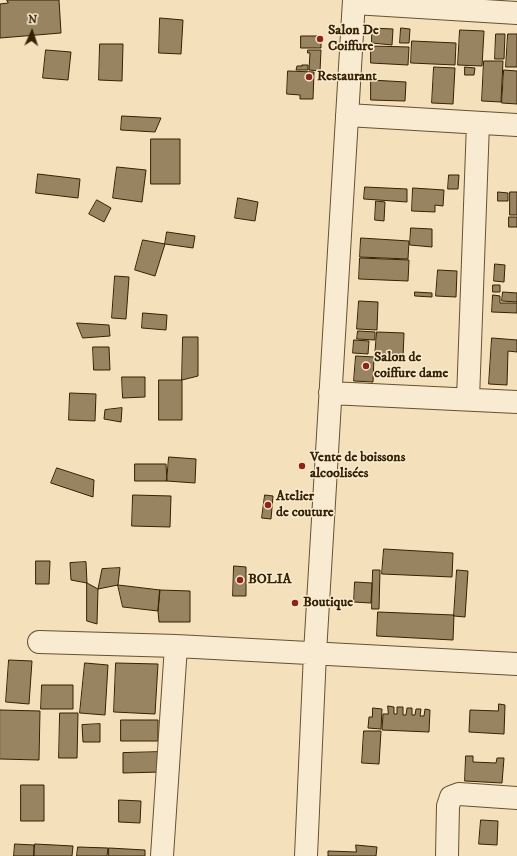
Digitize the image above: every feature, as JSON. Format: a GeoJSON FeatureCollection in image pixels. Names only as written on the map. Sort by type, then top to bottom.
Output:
{"type":"FeatureCollection","features":[{"type":"Feature","properties":{"kind":"street"},"geometry":{"type":"LineString","coordinates":[[306,856],[315,653],[354,1],[490,6],[517,13]]}},
{"type":"Feature","properties":{"kind":"street"},"geometry":{"type":"LineString","coordinates":[[347,115],[517,125]]}},
{"type":"Feature","properties":{"kind":"street"},"geometry":{"type":"LineString","coordinates":[[468,399],[478,123]]}},
{"type":"Feature","properties":{"kind":"street"},"geometry":{"type":"LineString","coordinates":[[330,393],[517,402]]}},
{"type":"Feature","properties":{"kind":"street"},"geometry":{"type":"LineString","coordinates":[[39,642],[176,646],[517,664]]}},
{"type":"Feature","properties":{"kind":"street"},"geometry":{"type":"LineString","coordinates":[[162,856],[176,646]]}},
{"type":"Feature","properties":{"kind":"street"},"geometry":{"type":"LineString","coordinates":[[447,856],[448,806],[451,797],[458,794],[517,798]]}},
{"type":"Feature","properties":{"kind":"building"},"geometry":{"type":"Polygon","coordinates":[[[7,0],[59,0],[61,33],[0,38],[0,4],[8,3],[7,0]]]}},
{"type":"Feature","properties":{"kind":"building"},"geometry":{"type":"Polygon","coordinates":[[[160,18],[183,20],[181,54],[159,53],[160,18]]]}},
{"type":"Feature","properties":{"kind":"building"},"geometry":{"type":"Polygon","coordinates":[[[372,28],[393,29],[392,45],[372,43],[372,28]]]}},
{"type":"Feature","properties":{"kind":"building"},"geometry":{"type":"Polygon","coordinates":[[[401,28],[410,29],[409,43],[400,43],[401,28]]]}},
{"type":"Feature","properties":{"kind":"building"},"geometry":{"type":"Polygon","coordinates":[[[460,30],[484,31],[482,66],[458,65],[460,30]]]}},
{"type":"Feature","properties":{"kind":"building"},"geometry":{"type":"Polygon","coordinates":[[[496,34],[505,34],[504,59],[495,59],[496,34]]]}},
{"type":"Feature","properties":{"kind":"building"},"geometry":{"type":"Polygon","coordinates":[[[508,34],[517,34],[517,67],[506,67],[508,34]]]}},
{"type":"Feature","properties":{"kind":"building"},"geometry":{"type":"Polygon","coordinates":[[[301,36],[321,36],[321,48],[301,48],[301,36]]]}},
{"type":"Feature","properties":{"kind":"building"},"geometry":{"type":"Polygon","coordinates":[[[412,41],[456,43],[455,65],[411,63],[412,41]]]}},
{"type":"Feature","properties":{"kind":"building"},"geometry":{"type":"Polygon","coordinates":[[[100,44],[123,44],[122,81],[99,80],[100,44]]]}},
{"type":"Feature","properties":{"kind":"building"},"geometry":{"type":"Polygon","coordinates":[[[371,46],[409,47],[408,65],[371,63],[371,46]]]}},
{"type":"Feature","properties":{"kind":"building"},"geometry":{"type":"Polygon","coordinates":[[[46,50],[71,52],[68,80],[43,78],[46,50]]]}},
{"type":"Feature","properties":{"kind":"building"},"geometry":{"type":"Polygon","coordinates":[[[308,50],[321,50],[320,71],[309,70],[310,53],[308,53],[308,50]]]}},
{"type":"Feature","properties":{"kind":"building"},"geometry":{"type":"Polygon","coordinates":[[[484,61],[503,61],[501,102],[482,101],[484,61]]]}},
{"type":"Feature","properties":{"kind":"building"},"geometry":{"type":"Polygon","coordinates":[[[308,65],[308,70],[296,70],[297,66],[308,65]]]}},
{"type":"Feature","properties":{"kind":"building"},"geometry":{"type":"Polygon","coordinates":[[[434,67],[455,68],[453,104],[432,103],[434,67]]]}},
{"type":"Feature","properties":{"kind":"building"},"geometry":{"type":"Polygon","coordinates":[[[465,67],[475,68],[474,75],[465,75],[465,67]]]}},
{"type":"Feature","properties":{"kind":"building"},"geometry":{"type":"Polygon","coordinates":[[[504,70],[517,71],[517,104],[502,103],[504,70]]]}},
{"type":"Feature","properties":{"kind":"building"},"geometry":{"type":"Polygon","coordinates":[[[288,71],[314,72],[313,99],[300,99],[300,95],[287,94],[288,71]]]}},
{"type":"Feature","properties":{"kind":"building"},"geometry":{"type":"Polygon","coordinates":[[[371,80],[406,82],[405,101],[371,100],[371,80]]]}},
{"type":"Feature","properties":{"kind":"building"},"geometry":{"type":"Polygon","coordinates":[[[122,116],[161,118],[155,132],[121,130],[122,116]]]}},
{"type":"Feature","properties":{"kind":"building"},"geometry":{"type":"Polygon","coordinates":[[[151,139],[180,139],[180,184],[151,184],[151,139]]]}},
{"type":"Feature","properties":{"kind":"building"},"geometry":{"type":"Polygon","coordinates":[[[117,167],[146,170],[142,202],[113,198],[117,167]]]}},
{"type":"Feature","properties":{"kind":"building"},"geometry":{"type":"Polygon","coordinates":[[[38,174],[80,179],[78,198],[36,193],[38,174]]]}},
{"type":"Feature","properties":{"kind":"building"},"geometry":{"type":"Polygon","coordinates":[[[449,175],[459,175],[458,189],[448,189],[449,175]]]}},
{"type":"Feature","properties":{"kind":"building"},"geometry":{"type":"Polygon","coordinates":[[[365,187],[407,189],[407,202],[364,199],[365,187]]]}},
{"type":"Feature","properties":{"kind":"building"},"geometry":{"type":"Polygon","coordinates":[[[413,188],[444,190],[443,206],[435,205],[435,212],[412,211],[413,188]]]}},
{"type":"Feature","properties":{"kind":"building"},"geometry":{"type":"Polygon","coordinates":[[[498,192],[508,193],[508,201],[498,201],[498,192]]]}},
{"type":"Feature","properties":{"kind":"building"},"geometry":{"type":"Polygon","coordinates":[[[510,192],[517,192],[517,215],[510,215],[510,192]]]}},
{"type":"Feature","properties":{"kind":"building"},"geometry":{"type":"Polygon","coordinates":[[[238,198],[258,202],[255,221],[235,218],[238,198]]]}},
{"type":"Feature","properties":{"kind":"building"},"geometry":{"type":"Polygon","coordinates":[[[97,200],[111,208],[104,222],[89,214],[97,200]]]}},
{"type":"Feature","properties":{"kind":"building"},"geometry":{"type":"Polygon","coordinates":[[[376,201],[385,202],[384,221],[375,220],[376,201]]]}},
{"type":"Feature","properties":{"kind":"building"},"geometry":{"type":"Polygon","coordinates":[[[509,217],[517,217],[517,227],[509,227],[509,217]]]}},
{"type":"Feature","properties":{"kind":"building"},"geometry":{"type":"Polygon","coordinates":[[[411,228],[432,229],[432,247],[410,245],[411,228]]]}},
{"type":"Feature","properties":{"kind":"building"},"geometry":{"type":"Polygon","coordinates":[[[167,232],[195,236],[193,248],[165,244],[167,232]]]}},
{"type":"Feature","properties":{"kind":"building"},"geometry":{"type":"Polygon","coordinates":[[[361,238],[409,241],[408,259],[360,257],[361,238]]]}},
{"type":"Feature","properties":{"kind":"building"},"geometry":{"type":"Polygon","coordinates":[[[143,240],[165,244],[155,276],[135,270],[143,240]]]}},
{"type":"Feature","properties":{"kind":"building"},"geometry":{"type":"Polygon","coordinates":[[[360,258],[409,260],[408,281],[359,279],[360,258]]]}},
{"type":"Feature","properties":{"kind":"building"},"geometry":{"type":"Polygon","coordinates":[[[495,264],[505,265],[504,282],[494,281],[495,264]]]}},
{"type":"Feature","properties":{"kind":"building"},"geometry":{"type":"Polygon","coordinates":[[[438,270],[457,271],[456,297],[436,296],[438,270]]]}},
{"type":"Feature","properties":{"kind":"building"},"geometry":{"type":"Polygon","coordinates":[[[115,276],[129,277],[126,319],[112,318],[115,276]]]}},
{"type":"Feature","properties":{"kind":"building"},"geometry":{"type":"Polygon","coordinates":[[[493,285],[500,285],[500,292],[493,292],[493,285]]]}},
{"type":"Feature","properties":{"kind":"building"},"geometry":{"type":"Polygon","coordinates":[[[415,292],[432,293],[432,297],[415,296],[415,292]]]}},
{"type":"Feature","properties":{"kind":"building"},"geometry":{"type":"Polygon","coordinates":[[[503,292],[517,293],[517,302],[502,301],[503,292]]]}},
{"type":"Feature","properties":{"kind":"building"},"geometry":{"type":"Polygon","coordinates":[[[493,295],[500,296],[500,303],[517,303],[517,313],[492,312],[493,295]]]}},
{"type":"Feature","properties":{"kind":"building"},"geometry":{"type":"Polygon","coordinates":[[[359,301],[378,302],[377,330],[357,329],[359,301]]]}},
{"type":"Feature","properties":{"kind":"building"},"geometry":{"type":"Polygon","coordinates":[[[143,313],[167,315],[166,330],[142,328],[143,313]]]}},
{"type":"Feature","properties":{"kind":"building"},"geometry":{"type":"Polygon","coordinates":[[[77,323],[109,325],[110,336],[83,338],[77,323]]]}},
{"type":"Feature","properties":{"kind":"building"},"geometry":{"type":"Polygon","coordinates":[[[358,331],[375,332],[375,340],[357,339],[358,331]]]}},
{"type":"Feature","properties":{"kind":"building"},"geometry":{"type":"Polygon","coordinates":[[[377,332],[404,333],[403,358],[375,356],[377,332]]]}},
{"type":"Feature","properties":{"kind":"building"},"geometry":{"type":"Polygon","coordinates":[[[183,337],[198,337],[198,376],[182,380],[183,337]]]}},
{"type":"Feature","properties":{"kind":"building"},"geometry":{"type":"Polygon","coordinates":[[[492,338],[517,340],[517,352],[508,351],[507,385],[489,384],[492,338]]]}},
{"type":"Feature","properties":{"kind":"building"},"geometry":{"type":"Polygon","coordinates":[[[354,340],[369,341],[368,354],[353,353],[354,340]]]}},
{"type":"Feature","properties":{"kind":"building"},"geometry":{"type":"Polygon","coordinates":[[[93,347],[109,347],[110,370],[94,370],[93,347]]]}},
{"type":"Feature","properties":{"kind":"building"},"geometry":{"type":"Polygon","coordinates":[[[356,356],[374,357],[373,382],[354,381],[356,356]]]}},
{"type":"Feature","properties":{"kind":"building"},"geometry":{"type":"Polygon","coordinates":[[[122,377],[145,377],[145,397],[123,398],[122,377]]]}},
{"type":"Feature","properties":{"kind":"building"},"geometry":{"type":"Polygon","coordinates":[[[159,380],[182,380],[182,420],[159,420],[159,380]]]}},
{"type":"Feature","properties":{"kind":"building"},"geometry":{"type":"Polygon","coordinates":[[[70,393],[96,394],[95,421],[69,420],[70,393]]]}},
{"type":"Feature","properties":{"kind":"building"},"geometry":{"type":"Polygon","coordinates":[[[122,408],[121,422],[104,419],[105,410],[122,408]]]}},
{"type":"Feature","properties":{"kind":"building"},"geometry":{"type":"Polygon","coordinates":[[[169,457],[196,459],[195,483],[167,481],[169,457]]]}},
{"type":"Feature","properties":{"kind":"building"},"geometry":{"type":"Polygon","coordinates":[[[135,464],[166,464],[167,481],[135,481],[135,464]]]}},
{"type":"Feature","properties":{"kind":"building"},"geometry":{"type":"Polygon","coordinates":[[[57,468],[94,480],[93,497],[51,483],[57,468]]]}},
{"type":"Feature","properties":{"kind":"building"},"geometry":{"type":"Polygon","coordinates":[[[133,495],[171,496],[170,527],[132,526],[133,495]]]}},
{"type":"Feature","properties":{"kind":"building"},"geometry":{"type":"Polygon","coordinates":[[[265,495],[273,496],[271,519],[262,518],[265,495]]]}},
{"type":"Feature","properties":{"kind":"building"},"geometry":{"type":"Polygon","coordinates":[[[384,549],[453,553],[452,577],[382,574],[384,549]]]}},
{"type":"Feature","properties":{"kind":"building"},"geometry":{"type":"Polygon","coordinates":[[[36,561],[50,561],[49,584],[36,584],[36,561]]]}},
{"type":"Feature","properties":{"kind":"building"},"geometry":{"type":"Polygon","coordinates":[[[86,562],[87,583],[71,580],[70,563],[86,562]]]}},
{"type":"Feature","properties":{"kind":"building"},"geometry":{"type":"Polygon","coordinates":[[[234,566],[246,567],[246,596],[233,596],[234,566]]]}},
{"type":"Feature","properties":{"kind":"building"},"geometry":{"type":"Polygon","coordinates":[[[120,568],[118,585],[98,589],[102,569],[120,568]]]}},
{"type":"Feature","properties":{"kind":"building"},"geometry":{"type":"Polygon","coordinates":[[[373,570],[380,570],[379,609],[372,609],[373,570]]]}},
{"type":"Feature","properties":{"kind":"building"},"geometry":{"type":"Polygon","coordinates":[[[457,570],[468,571],[465,617],[454,616],[457,570]]]}},
{"type":"Feature","properties":{"kind":"building"},"geometry":{"type":"Polygon","coordinates":[[[355,582],[372,583],[371,603],[354,602],[355,582]]]}},
{"type":"Feature","properties":{"kind":"building"},"geometry":{"type":"Polygon","coordinates":[[[87,583],[98,589],[97,624],[87,621],[87,583]]]}},
{"type":"Feature","properties":{"kind":"building"},"geometry":{"type":"Polygon","coordinates":[[[118,585],[160,590],[158,611],[123,607],[118,585]]]}},
{"type":"Feature","properties":{"kind":"building"},"geometry":{"type":"Polygon","coordinates":[[[160,590],[190,591],[190,622],[159,622],[158,611],[160,590]]]}},
{"type":"Feature","properties":{"kind":"building"},"geometry":{"type":"Polygon","coordinates":[[[378,612],[454,615],[453,640],[377,636],[378,612]]]}},
{"type":"Feature","properties":{"kind":"building"},"geometry":{"type":"Polygon","coordinates":[[[9,660],[32,661],[29,704],[6,702],[9,660]]]}},
{"type":"Feature","properties":{"kind":"building"},"geometry":{"type":"Polygon","coordinates":[[[85,663],[108,665],[105,715],[80,713],[85,663]]]}},
{"type":"Feature","properties":{"kind":"building"},"geometry":{"type":"Polygon","coordinates":[[[116,663],[158,664],[155,714],[114,712],[116,663]]]}},
{"type":"Feature","properties":{"kind":"building"},"geometry":{"type":"Polygon","coordinates":[[[42,685],[73,685],[73,709],[41,709],[42,685]]]}},
{"type":"Feature","properties":{"kind":"building"},"geometry":{"type":"Polygon","coordinates":[[[499,704],[505,705],[504,734],[469,732],[470,710],[498,711],[499,704]]]}},
{"type":"Feature","properties":{"kind":"building"},"geometry":{"type":"Polygon","coordinates":[[[388,706],[394,707],[394,714],[397,714],[397,707],[403,707],[403,715],[406,715],[407,708],[412,708],[412,715],[415,715],[416,709],[421,709],[420,716],[424,716],[425,709],[430,710],[429,732],[382,730],[383,714],[388,714],[388,706]]]}},
{"type":"Feature","properties":{"kind":"building"},"geometry":{"type":"Polygon","coordinates":[[[373,708],[382,709],[381,729],[368,728],[369,717],[372,717],[373,708]]]}},
{"type":"Feature","properties":{"kind":"building"},"geometry":{"type":"Polygon","coordinates":[[[0,710],[40,711],[39,760],[0,759],[0,710]]]}},
{"type":"Feature","properties":{"kind":"building"},"geometry":{"type":"Polygon","coordinates":[[[60,713],[78,713],[77,758],[59,758],[60,713]]]}},
{"type":"Feature","properties":{"kind":"building"},"geometry":{"type":"Polygon","coordinates":[[[121,720],[158,720],[158,741],[121,741],[121,720]]]}},
{"type":"Feature","properties":{"kind":"building"},"geometry":{"type":"Polygon","coordinates":[[[100,724],[100,742],[83,742],[82,725],[100,724]]]}},
{"type":"Feature","properties":{"kind":"building"},"geometry":{"type":"Polygon","coordinates":[[[364,731],[381,731],[379,764],[362,763],[364,731]]]}},
{"type":"Feature","properties":{"kind":"building"},"geometry":{"type":"Polygon","coordinates":[[[161,752],[161,772],[123,773],[123,753],[161,752]]]}},
{"type":"Feature","properties":{"kind":"building"},"geometry":{"type":"Polygon","coordinates":[[[466,756],[473,756],[473,762],[496,763],[497,758],[504,758],[502,783],[465,781],[466,756]]]}},
{"type":"Feature","properties":{"kind":"building"},"geometry":{"type":"Polygon","coordinates":[[[21,785],[44,785],[44,821],[21,821],[21,785]]]}},
{"type":"Feature","properties":{"kind":"building"},"geometry":{"type":"Polygon","coordinates":[[[119,800],[141,801],[140,823],[119,822],[119,800]]]}},
{"type":"Feature","properties":{"kind":"building"},"geometry":{"type":"Polygon","coordinates":[[[481,820],[498,821],[497,845],[479,844],[481,820]]]}},
{"type":"Feature","properties":{"kind":"building"},"geometry":{"type":"Polygon","coordinates":[[[15,844],[34,845],[34,856],[14,856],[15,844]]]}},
{"type":"Feature","properties":{"kind":"building"},"geometry":{"type":"Polygon","coordinates":[[[35,844],[73,846],[72,856],[34,856],[35,844]]]}},
{"type":"Feature","properties":{"kind":"building"},"geometry":{"type":"Polygon","coordinates":[[[356,845],[377,847],[376,856],[328,856],[328,851],[356,852],[356,845]]]}},
{"type":"Feature","properties":{"kind":"building"},"geometry":{"type":"Polygon","coordinates":[[[78,847],[108,848],[107,856],[77,856],[78,847]]]}},
{"type":"Feature","properties":{"kind":"building"},"geometry":{"type":"Polygon","coordinates":[[[109,848],[145,850],[145,856],[109,856],[109,848]]]}},
{"type":"Feature","properties":{"kind":"place","name":"Salon De Coiffure"},"geometry":{"type":"Point","coordinates":[320,39]}},
{"type":"Feature","properties":{"kind":"place","name":"Restaurant"},"geometry":{"type":"Point","coordinates":[309,77]}},
{"type":"Feature","properties":{"kind":"place","name":"Salon de coiffure dame"},"geometry":{"type":"Point","coordinates":[366,366]}},
{"type":"Feature","properties":{"kind":"place","name":"Vente de boissons alcoolisées"},"geometry":{"type":"Point","coordinates":[302,466]}},
{"type":"Feature","properties":{"kind":"place","name":"Atelier de couture"},"geometry":{"type":"Point","coordinates":[268,505]}},
{"type":"Feature","properties":{"kind":"place","name":"BOLIA"},"geometry":{"type":"Point","coordinates":[240,580]}},
{"type":"Feature","properties":{"kind":"place","name":"Boutique"},"geometry":{"type":"Point","coordinates":[295,603]}}]}
